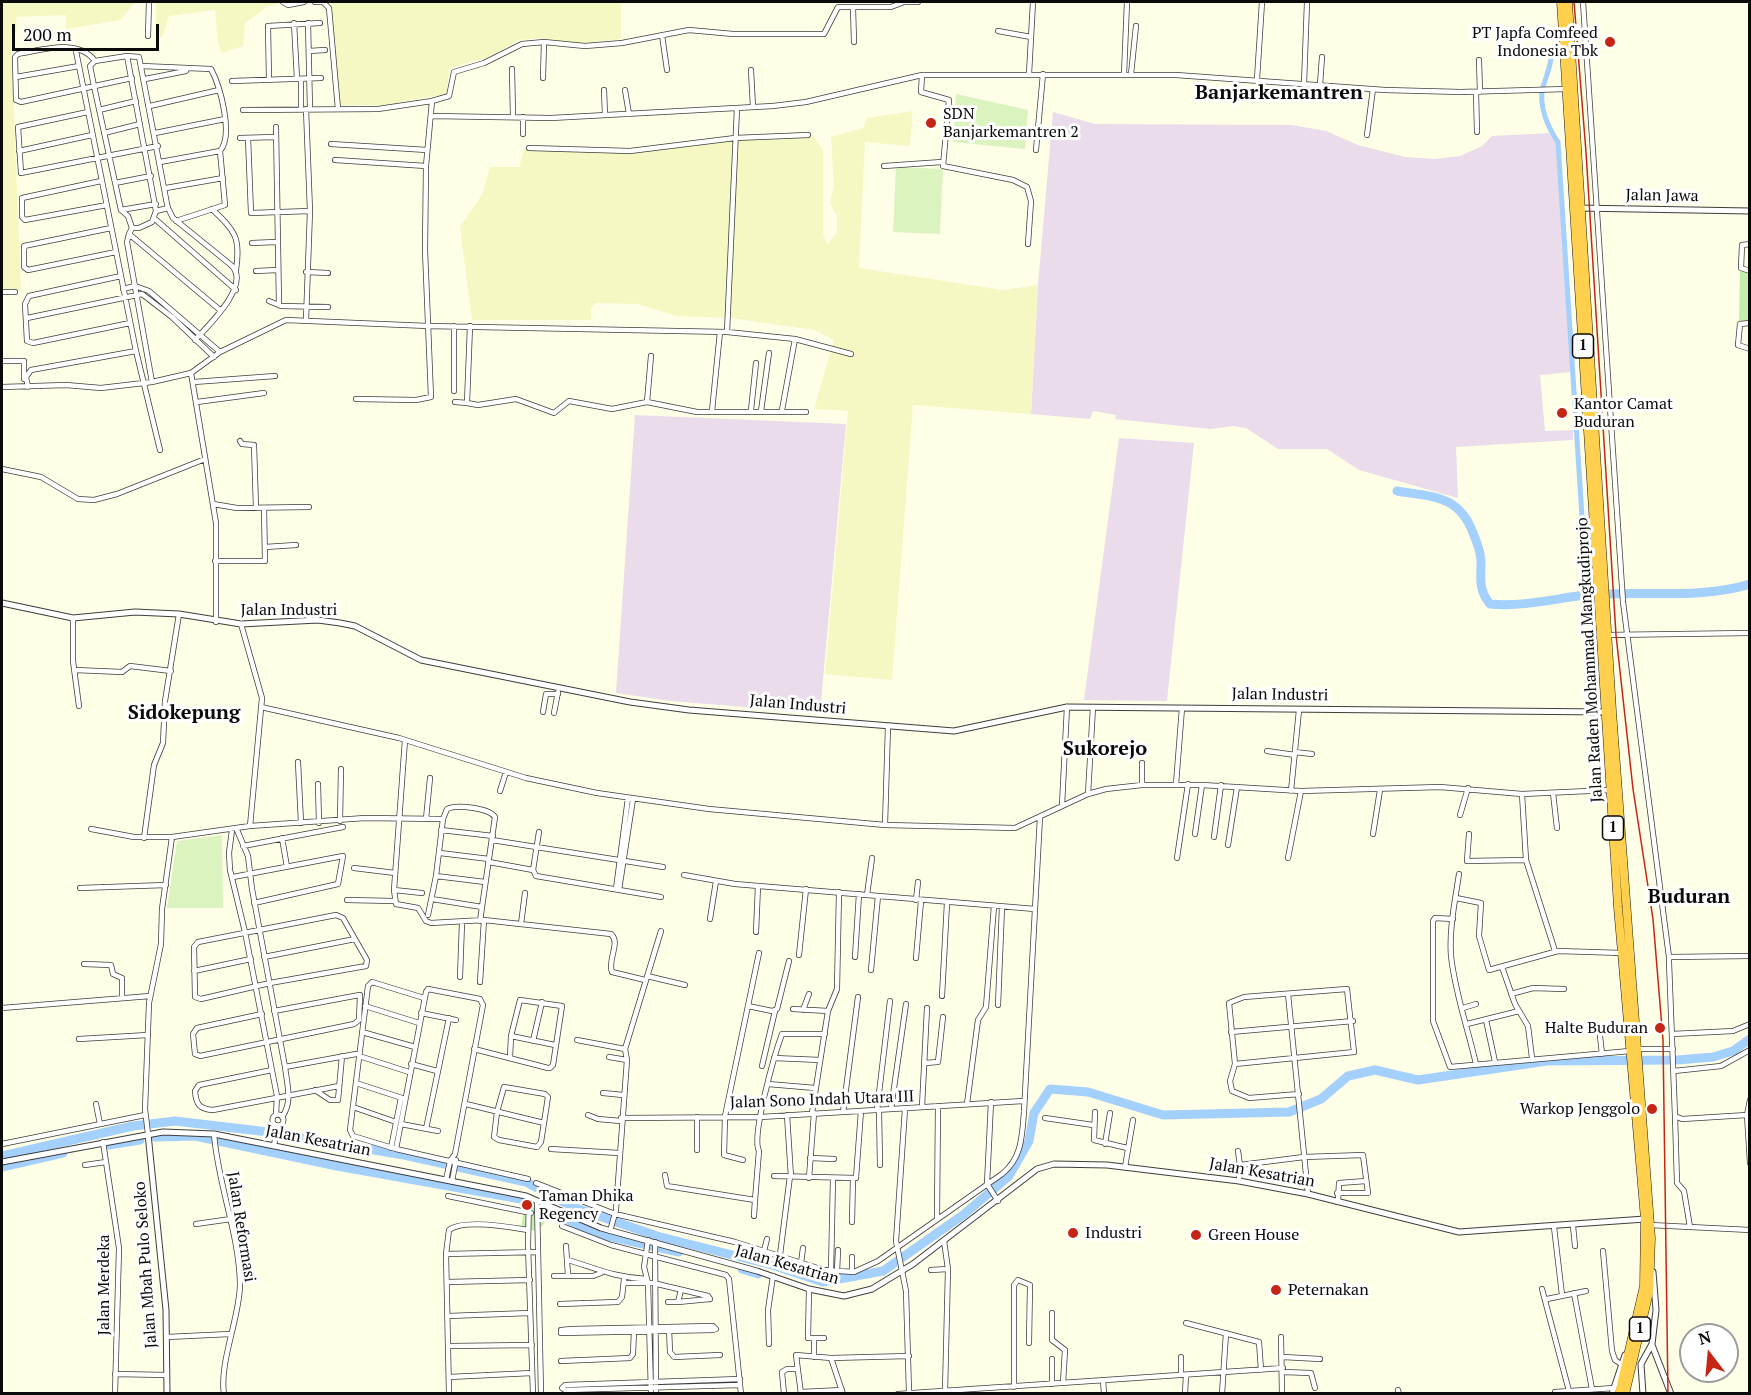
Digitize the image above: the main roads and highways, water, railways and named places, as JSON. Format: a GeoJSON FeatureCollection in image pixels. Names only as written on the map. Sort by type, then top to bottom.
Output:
{"type":"FeatureCollection","features":[{"type":"Feature","properties":{"kind":"highway","name":"Jalan Raden Mohammad Mangkudiprojo"},"geometry":{"type":"LineString","coordinates":[[1561,2],[1578,207]]}},
{"type":"Feature","properties":{"kind":"highway","name":"Jalan Raden Mohammad Mangkudiprojo"},"geometry":{"type":"LineString","coordinates":[[1568,2],[1578,207],[1602,589],[1606,712],[1622,907]]}},
{"type":"Feature","properties":{"kind":"highway","name":"Jalan Raden Mohammad Mangkudiprojo"},"geometry":{"type":"LineString","coordinates":[[1602,603],[1607,635],[1623,922],[1651,1265],[1649,1292],[1625,1394]]}},
{"type":"Feature","properties":{"kind":"highway","name":"Jalan Raden Mohammad Mangkudiprojo"},"geometry":{"type":"LineString","coordinates":[[1623,922],[1623,954],[1633,1051]]}},
{"type":"Feature","properties":{"kind":"highway","name":"Jalan Raden Mohammad Mangkudiprojo"},"geometry":{"type":"LineString","coordinates":[[1615,1392],[1629,1350],[1644,1286],[1647,1222]]}},
{"type":"Feature","properties":{"kind":"waterway"},"geometry":{"type":"LineString","coordinates":[[1552,49],[1542,101],[1548,123],[1558,142],[1587,595]]}},
{"type":"Feature","properties":{"kind":"waterway"},"geometry":{"type":"LineString","coordinates":[[1397,491],[1443,500],[1460,511],[1478,546],[1482,588],[1490,604],[1526,604],[1585,595],[1710,592],[1750,584]]}},
{"type":"Feature","properties":{"kind":"waterway"},"geometry":{"type":"LineString","coordinates":[[2,1156],[133,1126],[175,1121],[260,1131],[404,1155],[526,1182],[573,1207],[657,1236],[772,1265],[823,1282],[883,1271],[963,1215],[1009,1176],[1029,1141],[1034,1113],[1050,1089],[1088,1092],[1163,1115],[1289,1112],[1321,1099],[1348,1076],[1375,1070],[1418,1080],[1547,1061],[1677,1060],[1713,1057],[1733,1051],[1750,1039]]}},
{"type":"Feature","properties":{"kind":"waterway"},"geometry":{"type":"LineString","coordinates":[[155,1137],[195,1136],[337,1166],[521,1199],[594,1233],[679,1252]]}},
{"type":"Feature","properties":{"kind":"waterway"},"geometry":{"type":"LineString","coordinates":[[109,1145],[140,1140]]}},
{"type":"Feature","properties":{"kind":"waterway"},"geometry":{"type":"LineString","coordinates":[[2,1167],[63,1153]]}},
{"type":"Feature","properties":{"kind":"waterway"},"geometry":{"type":"LineString","coordinates":[[742,1269],[758,1274]]}},
{"type":"Feature","properties":{"kind":"railway"},"geometry":{"type":"LineString","coordinates":[[1574,2],[1586,152],[1616,635],[1633,789],[1653,919],[1663,1040],[1668,1394]]}},
{"type":"Feature","properties":{"kind":"place","name":"PT Japfa Comfeed Indonesia Tbk"},"geometry":{"type":"Point","coordinates":[1610,42]}},
{"type":"Feature","properties":{"kind":"place","name":"SDN Banjarkemantren 2"},"geometry":{"type":"Point","coordinates":[931,123]}},
{"type":"Feature","properties":{"kind":"place","name":"Kantor Camat Buduran"},"geometry":{"type":"Point","coordinates":[1562,413]}},
{"type":"Feature","properties":{"kind":"place","name":"Halte Buduran"},"geometry":{"type":"Point","coordinates":[1660,1028]}},
{"type":"Feature","properties":{"kind":"place","name":"Warkop Jenggolo"},"geometry":{"type":"Point","coordinates":[1652,1109]}},
{"type":"Feature","properties":{"kind":"place","name":"Taman Dhika Regency"},"geometry":{"type":"Point","coordinates":[527,1205]}},
{"type":"Feature","properties":{"kind":"place","name":"Industri"},"geometry":{"type":"Point","coordinates":[1073,1233]}},
{"type":"Feature","properties":{"kind":"place","name":"Green House"},"geometry":{"type":"Point","coordinates":[1196,1235]}},
{"type":"Feature","properties":{"kind":"place","name":"Peternakan"},"geometry":{"type":"Point","coordinates":[1276,1290]}},
{"type":"Feature","properties":{"kind":"district","name":"Banjarkemantren"},"geometry":{"type":"Point","coordinates":[1279,93]}},
{"type":"Feature","properties":{"kind":"district","name":"Sidokepung"},"geometry":{"type":"Point","coordinates":[184,713]}},
{"type":"Feature","properties":{"kind":"district","name":"Sukorejo"},"geometry":{"type":"Point","coordinates":[1105,749]}},
{"type":"Feature","properties":{"kind":"district","name":"Buduran"},"geometry":{"type":"Point","coordinates":[1689,897]}}]}
